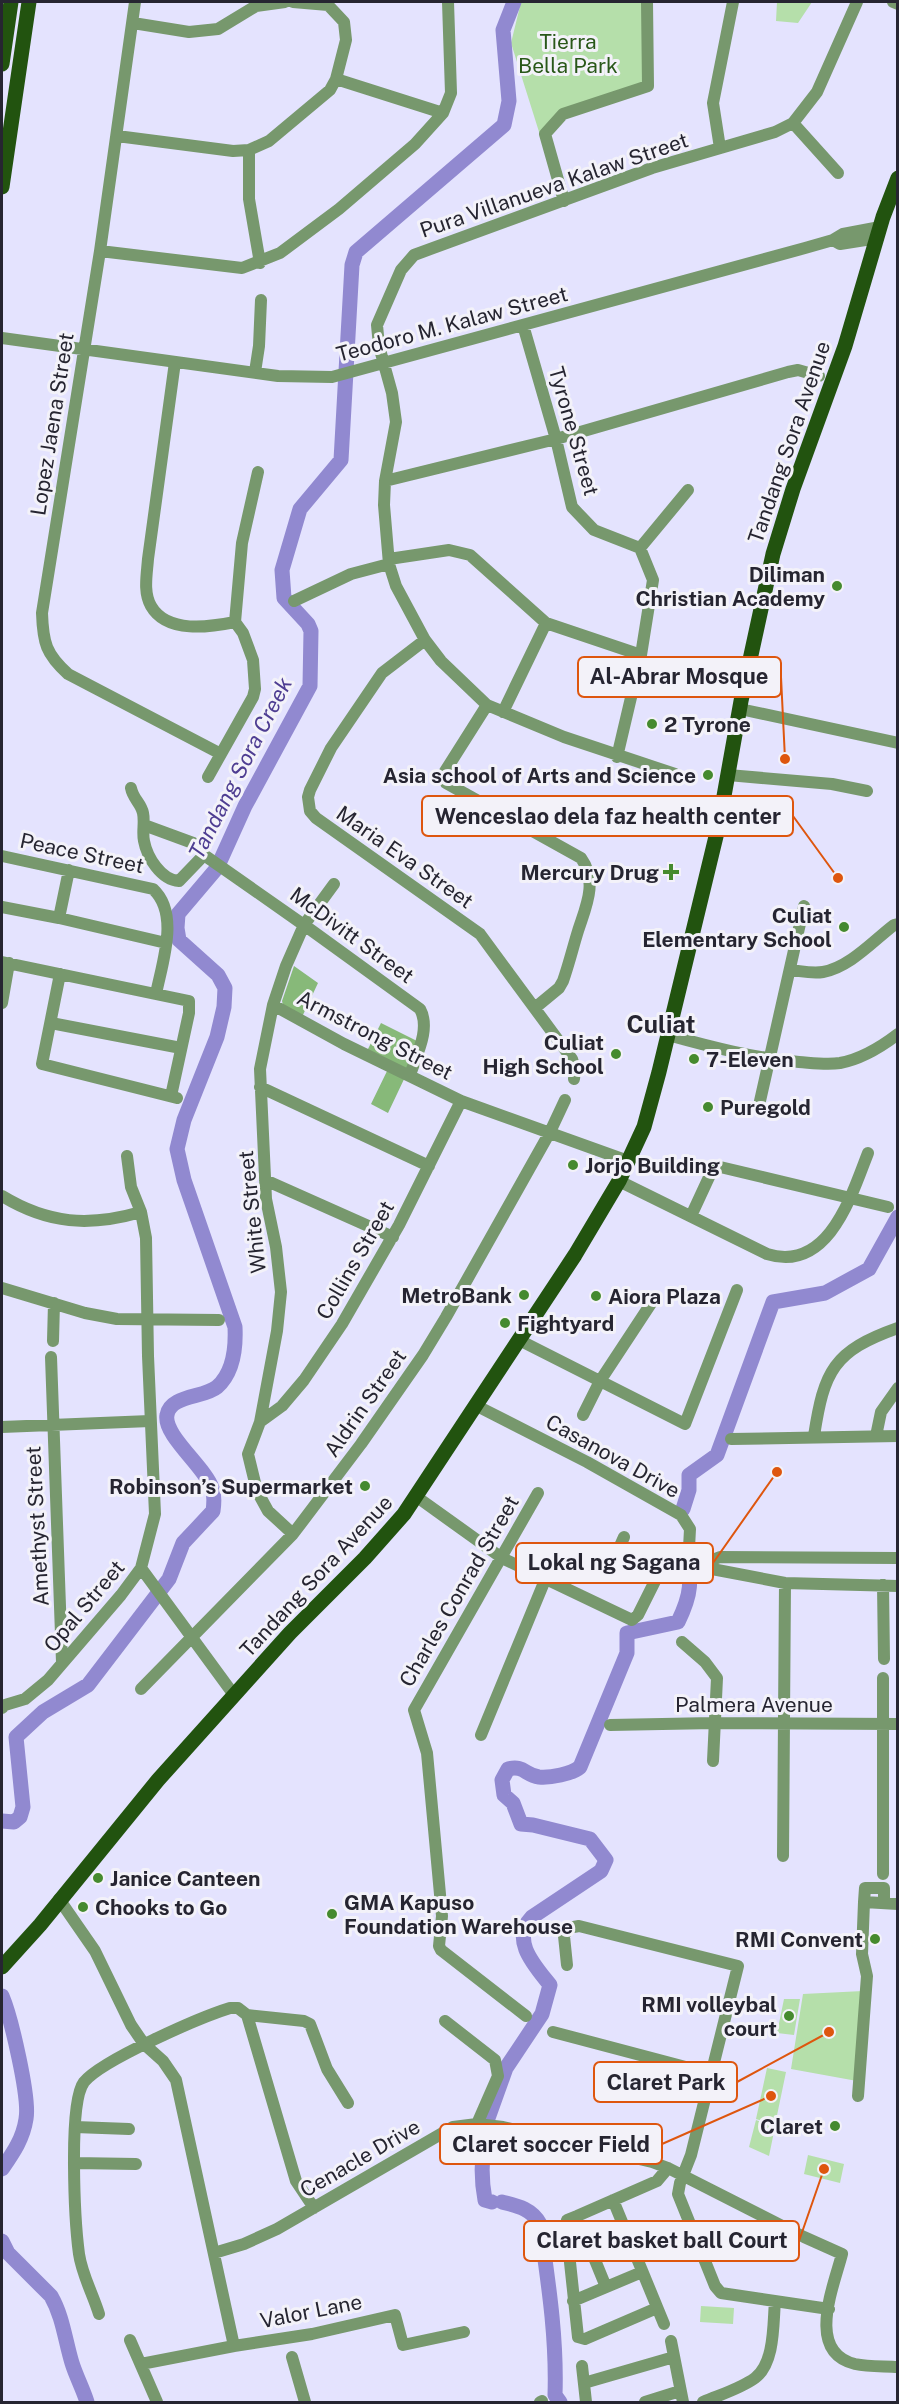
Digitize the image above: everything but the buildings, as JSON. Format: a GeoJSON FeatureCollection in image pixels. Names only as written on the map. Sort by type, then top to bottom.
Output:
{"type":"FeatureCollection","features":[{"type":"Feature","properties":{"kind":"main road"},"geometry":{"type":"LineString","coordinates":[[2,64],[11,2]]}},
{"type":"Feature","properties":{"kind":"main road"},"geometry":{"type":"LineString","coordinates":[[2,187],[6,125],[29,2]]}},
{"type":"Feature","properties":{"kind":"main road","name":"Tandang Sora Avenue"},"geometry":{"type":"LineString","coordinates":[[4,1964],[158,1780],[290,1633],[383,1539],[417,1497],[600,1217],[619,1181],[649,1109],[668,1035],[716,839],[740,709],[776,544],[845,346],[897,178]]}},
{"type":"Feature","properties":{"kind":"street","name":"Lopez Jaena Street"},"geometry":{"type":"LineString","coordinates":[[135,2],[100,251],[45,591],[42,636],[51,658],[68,674],[221,754]]}},
{"type":"Feature","properties":{"kind":"street"},"geometry":{"type":"LineString","coordinates":[[133,23],[189,32],[218,29],[256,6],[285,2]]}},
{"type":"Feature","properties":{"kind":"street"},"geometry":{"type":"LineString","coordinates":[[117,136],[202,148],[249,150],[277,135],[330,90],[336,79],[346,40],[344,22],[328,5],[293,2]]}},
{"type":"Feature","properties":{"kind":"street"},"geometry":{"type":"LineString","coordinates":[[100,251],[242,268],[260,263],[280,253],[339,208],[415,144],[442,113],[451,93],[448,2]]}},
{"type":"Feature","properties":{"kind":"street"},"geometry":{"type":"LineString","coordinates":[[564,201],[545,134],[563,114],[648,86],[647,2]]}},
{"type":"Feature","properties":{"kind":"street"},"geometry":{"type":"LineString","coordinates":[[720,148],[713,103],[734,2]]}},
{"type":"Feature","properties":{"kind":"street","name":"Pura Villanueva Kalaw Street"},"geometry":{"type":"LineString","coordinates":[[675,774],[617,757],[487,705],[441,661],[425,640],[396,586],[389,562],[384,505],[385,481],[396,422],[392,393],[379,346],[376,325],[401,270],[414,255],[652,168],[775,132],[793,123],[817,92],[857,2]]}},
{"type":"Feature","properties":{"kind":"street"},"geometry":{"type":"LineString","coordinates":[[893,2],[897,4]]}},
{"type":"Feature","properties":{"kind":"street"},"geometry":{"type":"LineString","coordinates":[[336,79],[442,113]]}},
{"type":"Feature","properties":{"kind":"street"},"geometry":{"type":"LineString","coordinates":[[793,123],[838,173]]}},
{"type":"Feature","properties":{"kind":"street"},"geometry":{"type":"LineString","coordinates":[[249,150],[249,199],[260,263]]}},
{"type":"Feature","properties":{"kind":"street","name":"Teodoro M. Kalaw Street"},"geometry":{"type":"LineString","coordinates":[[2,338],[278,376],[340,376],[833,240],[843,234],[879,232]]}},
{"type":"Feature","properties":{"kind":"street"},"geometry":{"type":"LineString","coordinates":[[255,372],[259,346],[261,300]]}},
{"type":"Feature","properties":{"kind":"street","name":"Tyrone Street"},"geometry":{"type":"LineString","coordinates":[[523,325],[556,439],[572,507],[594,530],[640,548]]}},
{"type":"Feature","properties":{"kind":"street"},"geometry":{"type":"LineString","coordinates":[[175,362],[148,559],[146,589],[152,607],[165,620],[191,627],[213,627],[235,622]]}},
{"type":"Feature","properties":{"kind":"street"},"geometry":{"type":"LineString","coordinates":[[385,481],[556,439],[788,372],[798,370],[819,376]]}},
{"type":"Feature","properties":{"kind":"street"},"geometry":{"type":"LineString","coordinates":[[208,777],[253,697],[255,689],[253,660],[243,633],[235,622],[242,543],[258,472]]}},
{"type":"Feature","properties":{"kind":"street"},"geometry":{"type":"LineString","coordinates":[[617,757],[641,656],[653,580],[640,548],[688,490]]}},
{"type":"Feature","properties":{"kind":"street"},"geometry":{"type":"LineString","coordinates":[[294,601],[351,574],[389,562],[449,549],[470,555],[546,623],[641,656]]}},
{"type":"Feature","properties":{"kind":"street"},"geometry":{"type":"LineString","coordinates":[[503,712],[546,623]]}},
{"type":"Feature","properties":{"kind":"street","name":"Maria Eva Street"},"geometry":{"type":"LineString","coordinates":[[425,640],[386,669],[332,748],[310,790],[308,797],[310,811],[356,848],[480,934],[536,1007],[572,1059],[575,1069],[574,1079]]}},
{"type":"Feature","properties":{"kind":"street"},"geometry":{"type":"LineString","coordinates":[[487,705],[444,773],[446,783],[581,858],[587,867],[589,877],[589,899],[562,981],[559,988],[536,1007]]}},
{"type":"Feature","properties":{"kind":"street"},"geometry":{"type":"LineString","coordinates":[[740,709],[897,743]]}},
{"type":"Feature","properties":{"kind":"street"},"geometry":{"type":"LineString","coordinates":[[728,775],[832,784],[867,791]]}},
{"type":"Feature","properties":{"kind":"street"},"geometry":{"type":"LineString","coordinates":[[131,788],[132,796],[143,811],[143,841],[159,870],[173,880],[182,879],[204,855]]}},
{"type":"Feature","properties":{"kind":"street","name":"McDivitt Street"},"geometry":{"type":"LineString","coordinates":[[144,825],[194,843],[204,855],[420,1009],[423,1014],[423,1032],[410,1075]]}},
{"type":"Feature","properties":{"kind":"street","name":"Peace Street"},"geometry":{"type":"LineString","coordinates":[[2,855],[153,889],[165,908],[166,943],[156,994]]}},
{"type":"Feature","properties":{"kind":"street"},"geometry":{"type":"LineString","coordinates":[[59,918],[69,870]]}},
{"type":"Feature","properties":{"kind":"street","name":"White Street"},"geometry":{"type":"LineString","coordinates":[[293,1534],[268,1511],[257,1491],[248,1454],[260,1422],[277,1331],[281,1292],[276,1247],[264,1180],[260,1069],[273,1005],[286,966],[304,925],[333,884]]}},
{"type":"Feature","properties":{"kind":"street"},"geometry":{"type":"LineString","coordinates":[[760,1101],[804,906]]}},
{"type":"Feature","properties":{"kind":"street"},"geometry":{"type":"LineString","coordinates":[[2,907],[166,943]]}},
{"type":"Feature","properties":{"kind":"street"},"geometry":{"type":"LineString","coordinates":[[790,970],[813,973],[833,969],[844,964],[897,924]]}},
{"type":"Feature","properties":{"kind":"street"},"geometry":{"type":"LineString","coordinates":[[2,1003],[5,962],[188,1000],[191,1006],[181,1048],[174,1097],[42,1064],[60,974]]}},
{"type":"Feature","properties":{"kind":"street","name":"Armstrong Street"},"geometry":{"type":"LineString","coordinates":[[273,1005],[461,1101],[628,1161]]}},
{"type":"Feature","properties":{"kind":"street"},"geometry":{"type":"LineString","coordinates":[[51,1023],[181,1048]]}},
{"type":"Feature","properties":{"kind":"street"},"geometry":{"type":"LineString","coordinates":[[668,1035],[770,1060],[819,1064],[839,1063],[868,1054],[897,1034]]}},
{"type":"Feature","properties":{"kind":"street"},"geometry":{"type":"LineString","coordinates":[[260,1088],[429,1166]]}},
{"type":"Feature","properties":{"kind":"street","name":"Aldrin Street"},"geometry":{"type":"LineString","coordinates":[[141,1689],[293,1534],[362,1444],[423,1355],[550,1132],[565,1100]]}},
{"type":"Feature","properties":{"kind":"street","name":"Collins Street"},"geometry":{"type":"LineString","coordinates":[[260,1422],[282,1406],[304,1380],[342,1324],[393,1237],[461,1101]]}},
{"type":"Feature","properties":{"kind":"street"},"geometry":{"type":"LineString","coordinates":[[619,1181],[767,1254],[782,1259],[812,1251],[832,1231],[851,1198],[868,1153]]}},
{"type":"Feature","properties":{"kind":"street","name":"Opal Street"},"geometry":{"type":"LineString","coordinates":[[3,1704],[25,1700],[48,1680],[121,1595],[141,1568],[155,1514],[150,1421],[146,1238],[141,1212],[131,1187],[127,1156]]}},
{"type":"Feature","properties":{"kind":"street"},"geometry":{"type":"LineString","coordinates":[[691,1216],[716,1166],[888,1207]]}},
{"type":"Feature","properties":{"kind":"street"},"geometry":{"type":"LineString","coordinates":[[264,1180],[393,1237]]}},
{"type":"Feature","properties":{"kind":"street"},"geometry":{"type":"LineString","coordinates":[[2,1196],[31,1211],[70,1221],[94,1222],[117,1219],[141,1212]]}},
{"type":"Feature","properties":{"kind":"street"},"geometry":{"type":"LineString","coordinates":[[2,1288],[85,1313],[117,1319],[219,1320]]}},
{"type":"Feature","properties":{"kind":"street"},"geometry":{"type":"LineString","coordinates":[[519,1340],[685,1424],[737,1290]]}},
{"type":"Feature","properties":{"kind":"street"},"geometry":{"type":"LineString","coordinates":[[583,1415],[600,1381],[652,1302]]}},
{"type":"Feature","properties":{"kind":"street"},"geometry":{"type":"LineString","coordinates":[[53,1341],[54,1303]]}},
{"type":"Feature","properties":{"kind":"street"},"geometry":{"type":"LineString","coordinates":[[814,1436],[819,1403],[829,1372],[853,1348],[897,1328]]}},
{"type":"Feature","properties":{"kind":"street","name":"Amethyst Street"},"geometry":{"type":"LineString","coordinates":[[51,1357],[62,1662]]}},
{"type":"Feature","properties":{"kind":"street"},"geometry":{"type":"LineString","coordinates":[[876,1436],[881,1412],[897,1388]]}},
{"type":"Feature","properties":{"kind":"street","name":"Casanova Drive"},"geometry":{"type":"LineString","coordinates":[[477,1406],[588,1462],[681,1515],[690,1529],[689,1548],[699,1564]]}},
{"type":"Feature","properties":{"kind":"street"},"geometry":{"type":"LineString","coordinates":[[2,1426],[150,1421]]}},
{"type":"Feature","properties":{"kind":"street"},"geometry":{"type":"LineString","coordinates":[[731,1439],[897,1436]]}},
{"type":"Feature","properties":{"kind":"street","name":"Charles Conrad Street"},"geometry":{"type":"LineString","coordinates":[[526,2016],[441,1950],[439,1942],[442,1916],[427,1753],[415,1706],[538,1493]]}},
{"type":"Feature","properties":{"kind":"street"},"geometry":{"type":"LineString","coordinates":[[417,1497],[502,1558],[632,1620],[638,1615],[656,1579],[616,1555],[624,1537]]}},
{"type":"Feature","properties":{"kind":"street"},"geometry":{"type":"LineString","coordinates":[[699,1564],[720,1557],[897,1558]]}},
{"type":"Feature","properties":{"kind":"street"},"geometry":{"type":"LineString","coordinates":[[699,1564],[712,1569],[785,1584],[897,1586]]}},
{"type":"Feature","properties":{"kind":"street"},"geometry":{"type":"LineString","coordinates":[[141,1568],[234,1695]]}},
{"type":"Feature","properties":{"kind":"street"},"geometry":{"type":"LineString","coordinates":[[481,1735],[545,1580]]}},
{"type":"Feature","properties":{"kind":"street"},"geometry":{"type":"LineString","coordinates":[[783,1856],[785,1584]]}},
{"type":"Feature","properties":{"kind":"street"},"geometry":{"type":"LineString","coordinates":[[883,1585],[884,1659]]}},
{"type":"Feature","properties":{"kind":"street"},"geometry":{"type":"LineString","coordinates":[[682,1642],[705,1662],[717,1678],[713,1761]]}},
{"type":"Feature","properties":{"kind":"street"},"geometry":{"type":"LineString","coordinates":[[883,1678],[883,1874]]}},
{"type":"Feature","properties":{"kind":"street","name":"Palmera Avenue"},"geometry":{"type":"LineString","coordinates":[[610,1725],[897,1724]]}},
{"type":"Feature","properties":{"kind":"street"},"geometry":{"type":"LineString","coordinates":[[59,1899],[96,1951],[131,2025],[144,2044],[170,2070],[180,2092],[234,2346]]}},
{"type":"Feature","properties":{"kind":"street"},"geometry":{"type":"LineString","coordinates":[[858,2096],[867,1976],[862,1954],[864,1902],[897,1904]]}},
{"type":"Feature","properties":{"kind":"street"},"geometry":{"type":"LineString","coordinates":[[567,1965],[564,1936],[568,1928],[579,1926],[738,1966],[712,2074],[678,2194],[715,2286],[721,2293],[829,2309]]}},
{"type":"Feature","properties":{"kind":"street"},"geometry":{"type":"LineString","coordinates":[[99,2314],[79,2255],[73,2189],[75,2127],[80,2088],[86,2080],[144,2044],[223,2010],[304,2021],[310,2024],[327,2069],[348,2103]]}},
{"type":"Feature","properties":{"kind":"street"},"geometry":{"type":"LineString","coordinates":[[243,2012],[296,2181],[314,2208]]}},
{"type":"Feature","properties":{"kind":"street"},"geometry":{"type":"LineString","coordinates":[[445,2021],[495,2060],[498,2067],[498,2076],[477,2124]]}},
{"type":"Feature","properties":{"kind":"street"},"geometry":{"type":"LineString","coordinates":[[553,2032],[712,2074]]}},
{"type":"Feature","properties":{"kind":"street","name":"Cenacle Drive"},"geometry":{"type":"LineString","coordinates":[[214,2253],[244,2244],[314,2208],[453,2127],[477,2124],[502,2127],[652,2162],[684,2175],[804,2237],[842,2253],[826,2332],[832,2349],[855,2364],[897,2367]]}},
{"type":"Feature","properties":{"kind":"street"},"geometry":{"type":"LineString","coordinates":[[75,2127],[129,2129]]}},
{"type":"Feature","properties":{"kind":"street"},"geometry":{"type":"LineString","coordinates":[[74,2163],[136,2164]]}},
{"type":"Feature","properties":{"kind":"street"},"geometry":{"type":"LineString","coordinates":[[657,2308],[581,2339],[576,2333],[566,2225],[567,2220],[657,2181],[668,2168]]}},
{"type":"Feature","properties":{"kind":"street"},"geometry":{"type":"LineString","coordinates":[[613,2200],[664,2324]]}},
{"type":"Feature","properties":{"kind":"street"},"geometry":{"type":"LineString","coordinates":[[577,2216],[606,2287]]}},
{"type":"Feature","properties":{"kind":"street"},"geometry":{"type":"LineString","coordinates":[[573,2301],[642,2272]]}},
{"type":"Feature","properties":{"kind":"street"},"geometry":{"type":"LineString","coordinates":[[703,2403],[746,2383],[756,2377],[763,2368],[770,2344],[775,2301]]}},
{"type":"Feature","properties":{"kind":"street","name":"Valor Lane"},"geometry":{"type":"LineString","coordinates":[[141,2364],[312,2334],[395,2315],[403,2345],[464,2332]]}},
{"type":"Feature","properties":{"kind":"street"},"geometry":{"type":"LineString","coordinates":[[130,2340],[157,2403]]}},
{"type":"Feature","properties":{"kind":"street"},"geometry":{"type":"LineString","coordinates":[[645,2403],[681,2397],[671,2341]]}},
{"type":"Feature","properties":{"kind":"street"},"geometry":{"type":"LineString","coordinates":[[584,2383],[674,2356]]}},
{"type":"Feature","properties":{"kind":"street"},"geometry":{"type":"LineString","coordinates":[[292,2357],[305,2403]]}},
{"type":"Feature","properties":{"kind":"street"},"geometry":{"type":"LineString","coordinates":[[582,2366],[586,2403]]}},
{"type":"Feature","properties":{"kind":"green space","name":"Tierra Bella Park"},"geometry":{"type":"Polygon","coordinates":[[[521,2],[647,2],[646,83],[563,111],[540,135],[511,43],[521,2]]]}},
{"type":"Feature","properties":{"kind":"green space"},"geometry":{"type":"Polygon","coordinates":[[[777,2],[812,2],[798,23],[776,21],[777,2]]]}},
{"type":"Feature","properties":{"kind":"green space"},"geometry":{"type":"Polygon","coordinates":[[[294,966],[318,983],[302,1017],[283,1005],[282,1001],[294,966]]]}},
{"type":"Feature","properties":{"kind":"green space"},"geometry":{"type":"Polygon","coordinates":[[[381,1023],[419,1042],[409,1073],[367,1051],[381,1023]]]}},
{"type":"Feature","properties":{"kind":"green space"},"geometry":{"type":"Polygon","coordinates":[[[389,1067],[406,1075],[388,1113],[371,1104],[389,1067]]]}},
{"type":"Feature","properties":{"kind":"green space"},"geometry":{"type":"Polygon","coordinates":[[[863,1991],[857,2081],[791,2069],[803,1994],[863,1991]]]}},
{"type":"Feature","properties":{"kind":"green space","name":"RMI volleybal court"},"geometry":{"type":"Polygon","coordinates":[[[784,1999],[800,1999],[794,2035],[777,2033],[784,1999]]]}},
{"type":"Feature","properties":{"kind":"green space"},"geometry":{"type":"Polygon","coordinates":[[[767,2068],[786,2072],[775,2125],[756,2119],[767,2068]]]}},
{"type":"Feature","properties":{"kind":"green space"},"geometry":{"type":"Polygon","coordinates":[[[756,2120],[775,2127],[769,2156],[749,2147],[756,2120]]]}},
{"type":"Feature","properties":{"kind":"green space"},"geometry":{"type":"Polygon","coordinates":[[[808,2155],[844,2164],[840,2183],[804,2174],[808,2155]]]}},
{"type":"Feature","properties":{"kind":"green space"},"geometry":{"type":"Polygon","coordinates":[[[701,2306],[734,2308],[733,2324],[700,2322],[701,2306]]]}},
{"type":"Feature","properties":{"kind":"waterway","name":"Tandang Sora Creek"},"geometry":{"type":"LineString","coordinates":[[2,1821],[14,1822],[20,1817],[23,1807],[16,1737],[43,1712],[88,1685],[169,1579],[183,1543],[213,1511],[212,1488],[171,1432],[167,1423],[167,1415],[169,1409],[181,1400],[217,1387],[227,1374],[234,1351],[235,1327],[184,1180],[177,1149],[184,1120],[217,1037],[224,1007],[225,988],[218,975],[179,940],[178,914],[217,868],[245,806],[310,686],[311,631],[308,624],[284,598],[282,570],[300,509],[341,460],[352,265],[356,252],[504,125],[509,101],[503,30],[514,2]]}},
{"type":"Feature","properties":{"kind":"waterway"},"geometry":{"type":"LineString","coordinates":[[683,1509],[689,1490],[689,1475],[717,1455],[773,1302],[825,1293],[869,1269],[898,1217]]}},
{"type":"Feature","properties":{"kind":"waterway"},"geometry":{"type":"LineString","coordinates":[[487,2121],[506,2068],[542,2014],[550,1985],[527,1952],[523,1935],[526,1926],[532,1917],[601,1871],[606,1860],[590,1839],[521,1824],[513,1803],[504,1795],[502,1780],[508,1769],[513,1768],[521,1769],[534,1776],[544,1777],[566,1774],[580,1767],[627,1653],[627,1633],[678,1622],[686,1603],[689,1587],[685,1550]]}},
{"type":"Feature","properties":{"kind":"waterway"},"geometry":{"type":"LineString","coordinates":[[2,1996],[19,2058],[26,2109],[25,2126],[20,2139],[2,2169]]}},
{"type":"Feature","properties":{"kind":"waterway"},"geometry":{"type":"LineString","coordinates":[[485,2140],[482,2163],[483,2185],[485,2200],[492,2202]]}},
{"type":"Feature","properties":{"kind":"waterway"},"geometry":{"type":"LineString","coordinates":[[502,2202],[529,2212],[540,2224],[553,2330],[555,2395],[560,2402]]}},
{"type":"Feature","properties":{"kind":"waterway"},"geometry":{"type":"LineString","coordinates":[[2,2241],[8,2253],[51,2296],[87,2402]]}},
{"type":"Feature","properties":{"kind":"place","name":"Diliman Christian Academy"},"geometry":{"type":"Point","coordinates":[837,586]}},
{"type":"Feature","properties":{"kind":"place","name":"2 Tyrone"},"geometry":{"type":"Point","coordinates":[652,724]}},
{"type":"Feature","properties":{"kind":"place","name":"Al-Abrar Mosque"},"geometry":{"type":"Point","coordinates":[785,759]}},
{"type":"Feature","properties":{"kind":"place","name":"Asia school of Arts and Science"},"geometry":{"type":"Point","coordinates":[708,775]}},
{"type":"Feature","properties":{"kind":"place","name":"Mercury Drug"},"geometry":{"type":"Point","coordinates":[671,872]}},
{"type":"Feature","properties":{"kind":"place","name":"Wenceslao dela faz health center"},"geometry":{"type":"Point","coordinates":[838,878]}},
{"type":"Feature","properties":{"kind":"place","name":"Culiat Elementary School"},"geometry":{"type":"Point","coordinates":[844,927]}},
{"type":"Feature","properties":{"kind":"place","name":"Culiat High School"},"geometry":{"type":"Point","coordinates":[616,1054]}},
{"type":"Feature","properties":{"kind":"place","name":"7-Eleven"},"geometry":{"type":"Point","coordinates":[694,1059]}},
{"type":"Feature","properties":{"kind":"place","name":"Puregold"},"geometry":{"type":"Point","coordinates":[708,1107]}},
{"type":"Feature","properties":{"kind":"place","name":"Jorjo Building"},"geometry":{"type":"Point","coordinates":[573,1165]}},
{"type":"Feature","properties":{"kind":"place","name":"MetroBank"},"geometry":{"type":"Point","coordinates":[524,1295]}},
{"type":"Feature","properties":{"kind":"place","name":"Aiora Plaza"},"geometry":{"type":"Point","coordinates":[596,1296]}},
{"type":"Feature","properties":{"kind":"place","name":"Fightyard"},"geometry":{"type":"Point","coordinates":[505,1323]}},
{"type":"Feature","properties":{"kind":"place","name":"Lokal ng Sagana"},"geometry":{"type":"Point","coordinates":[777,1472]}},
{"type":"Feature","properties":{"kind":"place","name":"Robinson’s Supermarket"},"geometry":{"type":"Point","coordinates":[365,1486]}},
{"type":"Feature","properties":{"kind":"place","name":"Janice Canteen"},"geometry":{"type":"Point","coordinates":[98,1878]}},
{"type":"Feature","properties":{"kind":"place","name":"Chooks to Go"},"geometry":{"type":"Point","coordinates":[83,1907]}},
{"type":"Feature","properties":{"kind":"place","name":"GMA Kapuso Foundation Warehouse"},"geometry":{"type":"Point","coordinates":[332,1914]}},
{"type":"Feature","properties":{"kind":"place","name":"RMI Convent"},"geometry":{"type":"Point","coordinates":[875,1939]}},
{"type":"Feature","properties":{"kind":"place","name":"RMI volleybal court"},"geometry":{"type":"Point","coordinates":[789,2016]}},
{"type":"Feature","properties":{"kind":"place","name":"Claret Park"},"geometry":{"type":"Point","coordinates":[829,2032]}},
{"type":"Feature","properties":{"kind":"place","name":"Claret soccer Field"},"geometry":{"type":"Point","coordinates":[771,2096]}},
{"type":"Feature","properties":{"kind":"place","name":"Claret"},"geometry":{"type":"Point","coordinates":[835,2126]}},
{"type":"Feature","properties":{"kind":"place","name":"Claret basket ball Court"},"geometry":{"type":"Point","coordinates":[824,2169]}},
{"type":"Feature","properties":{"kind":"district","name":"Culiat"},"geometry":{"type":"Point","coordinates":[661,1024]}}]}
